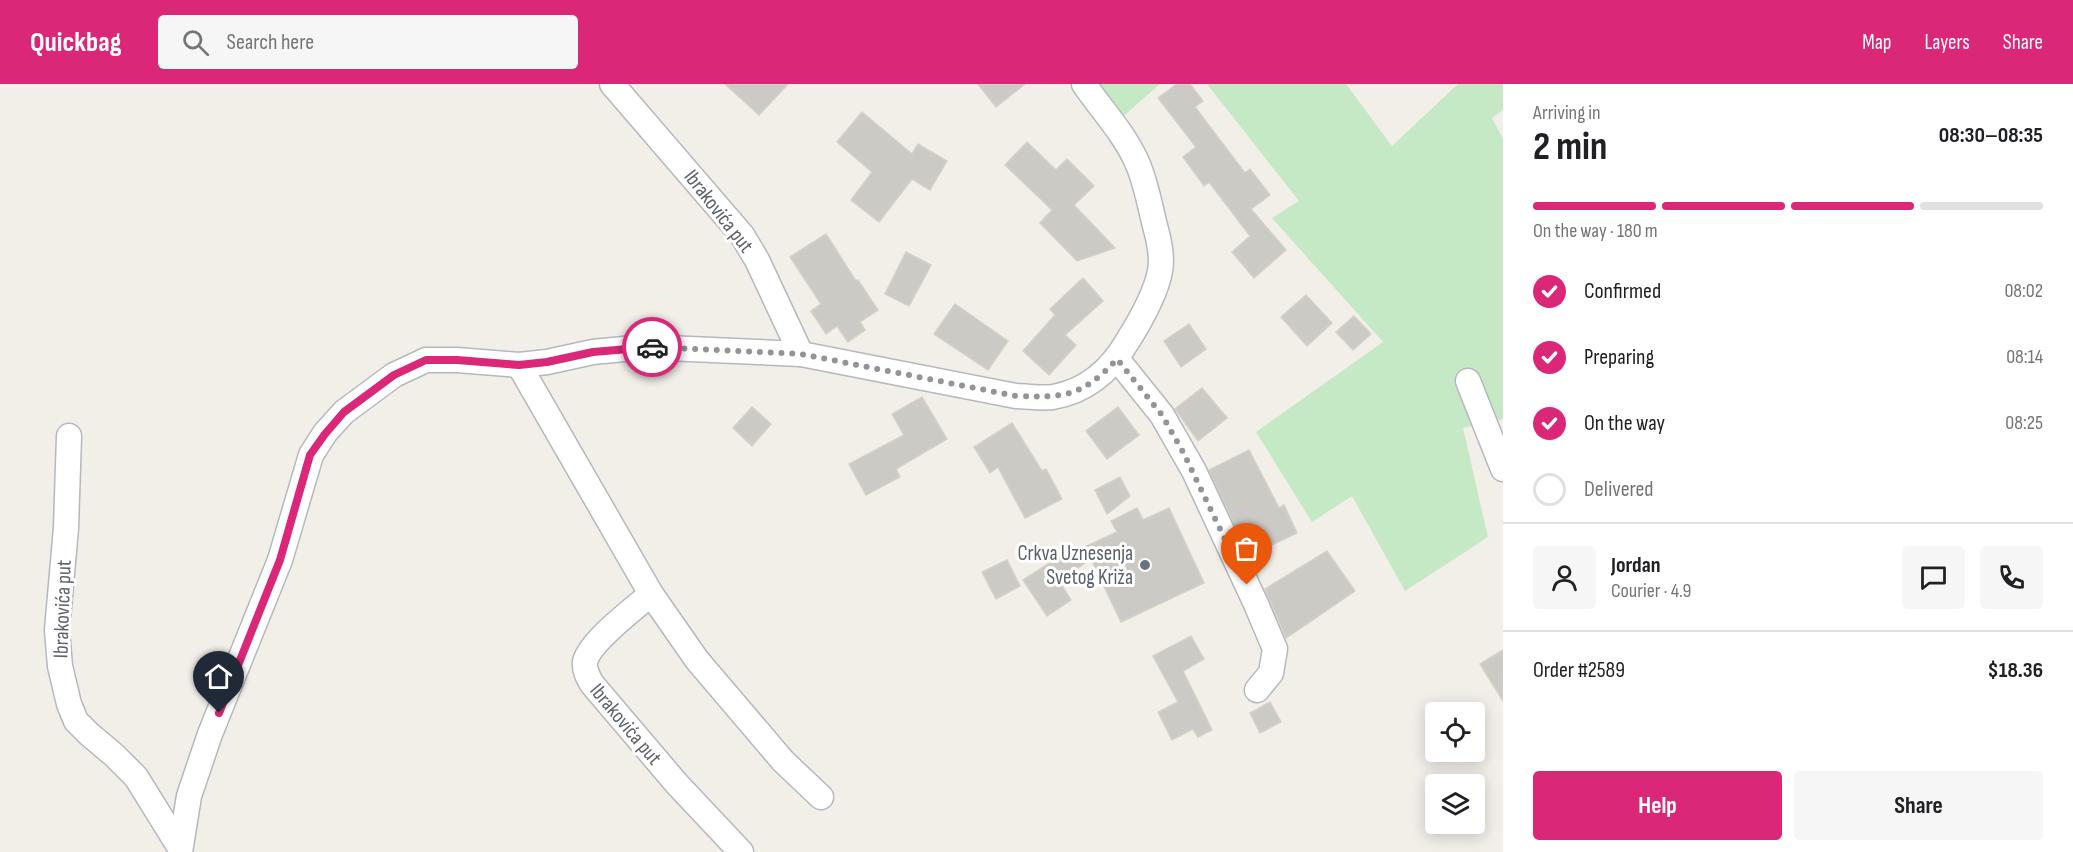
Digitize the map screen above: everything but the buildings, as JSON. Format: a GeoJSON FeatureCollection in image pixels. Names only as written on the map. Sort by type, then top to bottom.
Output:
{"type":"FeatureCollection","features":[{"type":"Feature","properties":{"kind":"street","name":"Ibrakovića put"},"geometry":{"type":"LineString","coordinates":[[612,84],[742,235],[757,260],[801,354]]}},
{"type":"Feature","properties":{"kind":"street","name":"Ibrakovića put"},"geometry":{"type":"LineString","coordinates":[[180,850],[189,796],[210,734],[280,560],[310,455],[344,412],[394,375],[426,360],[519,365],[547,362],[593,352],[644,347],[801,354],[1016,396],[1051,398],[1084,388],[1101,376],[1117,359],[1135,330],[1155,286],[1160,271],[1161,256],[1148,193],[1136,159],[1084,84]]}},
{"type":"Feature","properties":{"kind":"street"},"geometry":{"type":"LineString","coordinates":[[1117,359],[1162,415],[1194,471],[1256,604],[1275,649],[1270,673],[1257,690]]}},
{"type":"Feature","properties":{"kind":"street"},"geometry":{"type":"LineString","coordinates":[[519,365],[651,594],[697,660],[783,761],[821,797]]}},
{"type":"Feature","properties":{"kind":"street"},"geometry":{"type":"LineString","coordinates":[[1468,381],[1503,469]]}},
{"type":"Feature","properties":{"kind":"street","name":"Ibrakovića put"},"geometry":{"type":"LineString","coordinates":[[69,436],[66,538],[57,630],[60,666],[69,704],[76,721],[136,777],[180,850]]}},
{"type":"Feature","properties":{"kind":"street","name":"Ibrakovića put"},"geometry":{"type":"LineString","coordinates":[[651,594],[596,642],[588,653],[585,664],[586,674],[663,768],[741,852]]}},
{"type":"Feature","properties":{"kind":"green space"},"geometry":{"type":"Polygon","coordinates":[[[1086,84],[1160,84],[1111,127],[1086,84]]]}},
{"type":"Feature","properties":{"kind":"green space"},"geometry":{"type":"Polygon","coordinates":[[[1207,84],[1346,84],[1392,146],[1458,84],[1503,84],[1503,110],[1492,118],[1503,139],[1503,419],[1463,428],[1488,537],[1405,591],[1352,496],[1312,522],[1256,432],[1383,342],[1272,218],[1299,201],[1207,84]]]}},
{"type":"Feature","properties":{"kind":"way so far"},"geometry":{"type":"LineString","coordinates":[[652,347],[801,354],[1016,396],[1051,398],[1084,388],[1101,376],[1117,359],[1162,415],[1194,471],[1247,585]]}},
{"type":"Feature","properties":{"kind":"place","name":"Crkva Uznesenja Svetog Križa"},"geometry":{"type":"Point","coordinates":[1145,565]}},
{"type":"Feature","properties":{"kind":"route"},"geometry":{"type":"LineString","coordinates":[[219,713],[280,560],[310,455],[344,412],[394,375],[426,360],[519,365],[547,362],[593,352],[652,347]]}}]}
